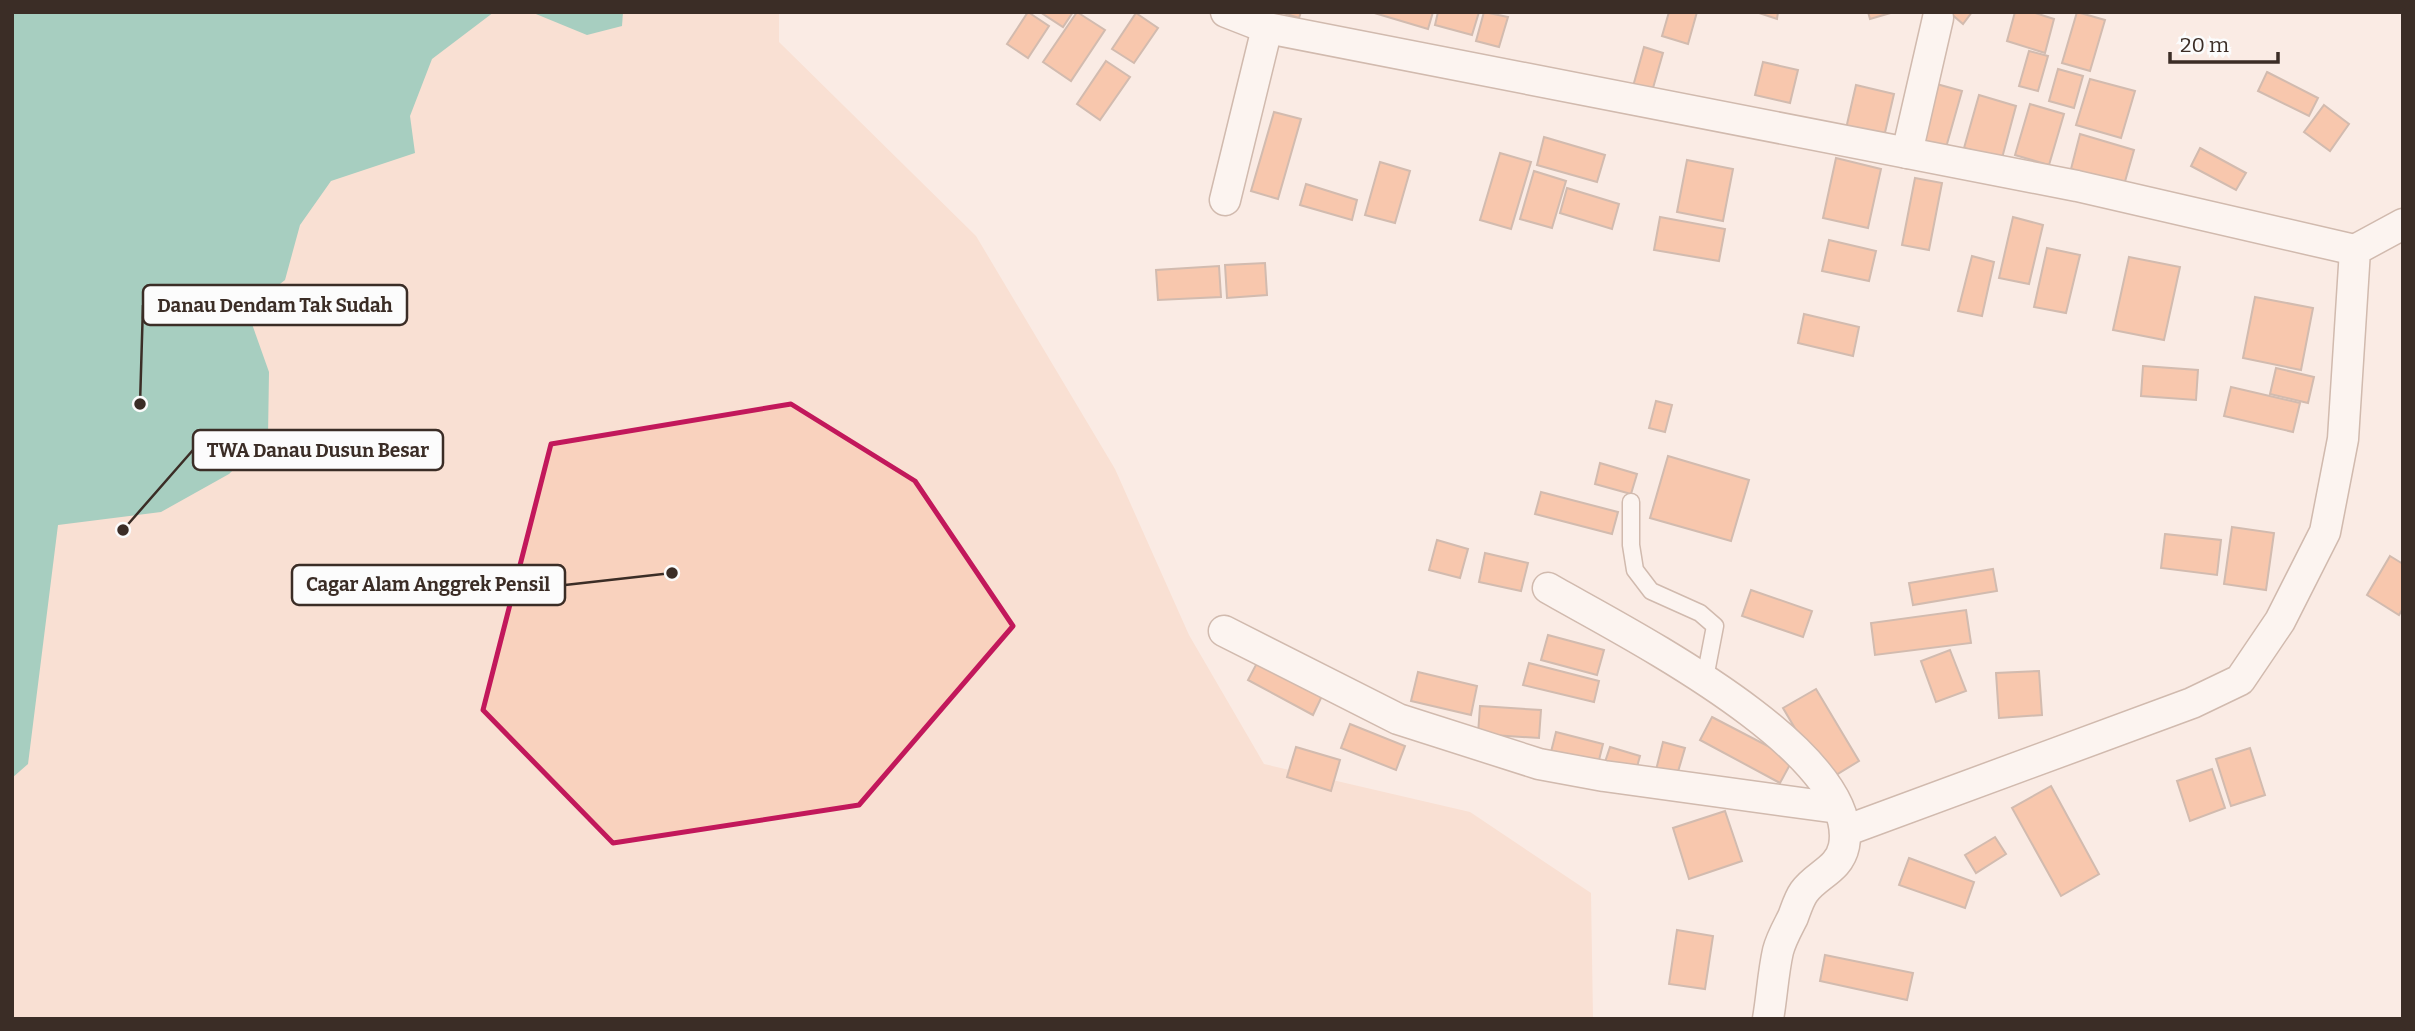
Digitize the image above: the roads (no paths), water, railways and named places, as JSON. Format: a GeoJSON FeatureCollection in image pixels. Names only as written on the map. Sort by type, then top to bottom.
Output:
{"type":"FeatureCollection","features":[{"type":"Feature","properties":{"kind":"street"},"geometry":{"type":"LineString","coordinates":[[1226,12],[1267,27],[2077,186],[2355,250],[2403,224]]}},
{"type":"Feature","properties":{"kind":"street"},"geometry":{"type":"LineString","coordinates":[[1907,153],[1938,18]]}},
{"type":"Feature","properties":{"kind":"street"},"geometry":{"type":"LineString","coordinates":[[1225,200],[1267,27]]}},
{"type":"Feature","properties":{"kind":"street"},"geometry":{"type":"LineString","coordinates":[[1224,631],[1398,719],[1539,764],[1842,819],[2192,703],[2240,680],[2280,621],[2325,532],[2343,439],[2355,250]]}},
{"type":"Feature","properties":{"kind":"street"},"geometry":{"type":"LineString","coordinates":[[1548,588],[1704,678],[1786,740],[1819,775],[1842,819],[1844,846],[1835,866],[1804,892],[1779,949],[1768,1019]]}},
{"type":"Feature","properties":{"kind":"lane"},"geometry":{"type":"LineString","coordinates":[[1631,502],[1630,545],[1635,570],[1651,591],[1700,613],[1715,626],[1704,678]]}},
{"type":"Feature","properties":{"kind":"place","name":"Danau Dendam Tak Sudah"},"geometry":{"type":"Point","coordinates":[140,404]}},
{"type":"Feature","properties":{"kind":"place","name":"TWA Danau Dusun Besar"},"geometry":{"type":"Point","coordinates":[123,530]}},
{"type":"Feature","properties":{"kind":"place","name":"Cagar Alam Anggrek Pensil"},"geometry":{"type":"Point","coordinates":[672,573]}}]}
